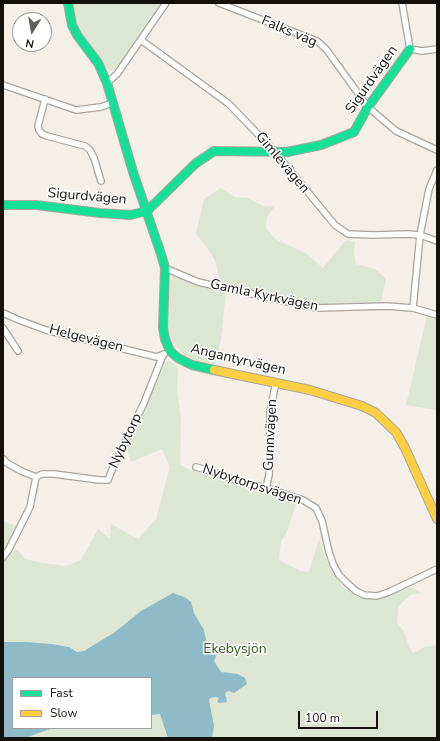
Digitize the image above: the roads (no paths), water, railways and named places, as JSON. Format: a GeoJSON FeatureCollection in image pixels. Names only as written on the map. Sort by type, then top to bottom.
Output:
{"type":"FeatureCollection","features":[{"type":"Feature","properties":{"kind":"street","name":"Angantyrvägen"},"geometry":{"type":"LineString","coordinates":[[68,3],[72,25],[77,35],[98,63],[107,83],[133,172],[162,254],[165,268],[163,327],[166,353],[192,365],[310,390],[362,406],[376,413],[396,432],[405,448],[437,519]]}},
{"type":"Feature","properties":{"kind":"street"},"geometry":{"type":"LineString","coordinates":[[107,83],[117,74],[166,3]]}},
{"type":"Feature","properties":{"kind":"street","name":"Falks väg"},"geometry":{"type":"LineString","coordinates":[[220,3],[317,41],[326,49],[368,107],[396,131],[437,150]]}},
{"type":"Feature","properties":{"kind":"street"},"geometry":{"type":"LineString","coordinates":[[402,3],[410,49],[422,51],[437,49]]}},
{"type":"Feature","properties":{"kind":"street","name":"Gimlevägen"},"geometry":{"type":"LineString","coordinates":[[141,40],[229,104],[274,151],[335,225],[348,234],[374,236],[407,234],[420,235],[437,241]]}},
{"type":"Feature","properties":{"kind":"street","name":"Sigurdvägen"},"geometry":{"type":"LineString","coordinates":[[3,205],[36,205],[130,215],[147,211],[195,164],[214,151],[287,152],[321,145],[354,132],[368,107],[410,49]]}},
{"type":"Feature","properties":{"kind":"street"},"geometry":{"type":"LineString","coordinates":[[3,85],[76,110],[101,107],[112,102]]}},
{"type":"Feature","properties":{"kind":"street"},"geometry":{"type":"LineString","coordinates":[[45,99],[38,126],[39,130],[42,134],[47,136],[85,146],[90,150],[101,181]]}},
{"type":"Feature","properties":{"kind":"street"},"geometry":{"type":"LineString","coordinates":[[413,308],[420,235],[429,189],[437,170]]}},
{"type":"Feature","properties":{"kind":"street","name":"Gamla Kyrkvägen"},"geometry":{"type":"LineString","coordinates":[[165,268],[198,282],[316,308],[388,306],[413,308],[437,315]]}},
{"type":"Feature","properties":{"kind":"street","name":"Helgevägen"},"geometry":{"type":"LineString","coordinates":[[3,313],[46,330],[157,357],[166,353]]}},
{"type":"Feature","properties":{"kind":"street"},"geometry":{"type":"LineString","coordinates":[[3,328],[18,351]]}},
{"type":"Feature","properties":{"kind":"street","name":"Nybytorp"},"geometry":{"type":"LineString","coordinates":[[36,477],[42,474],[54,474],[108,480],[166,353]]}},
{"type":"Feature","properties":{"kind":"street","name":"Gunnvägen"},"geometry":{"type":"LineString","coordinates":[[266,488],[270,462],[270,412],[276,382]]}},
{"type":"Feature","properties":{"kind":"street"},"geometry":{"type":"LineString","coordinates":[[3,458],[21,472],[36,477],[30,507],[3,557]]}},
{"type":"Feature","properties":{"kind":"street","name":"Nybytorpsvägen"},"geometry":{"type":"LineString","coordinates":[[196,467],[210,470],[245,483],[303,500],[316,508],[322,522],[333,564],[339,575],[356,591],[364,595],[377,596],[389,592],[437,569]]}},
{"type":"Feature","properties":{"kind":"water","name":"Ekebysjön"},"geometry":{"type":"Polygon","coordinates":[[[173,593],[186,598],[191,602],[194,613],[204,630],[207,645],[212,649],[216,656],[214,661],[221,672],[238,674],[245,678],[247,684],[234,693],[228,691],[225,693],[227,702],[219,703],[217,701],[219,699],[217,697],[210,698],[209,700],[214,726],[212,738],[168,738],[160,714],[152,715],[152,677],[12,677],[12,729],[50,729],[25,738],[3,738],[3,642],[52,644],[69,647],[77,652],[84,651],[115,632],[141,611],[173,593]]]}}]}
